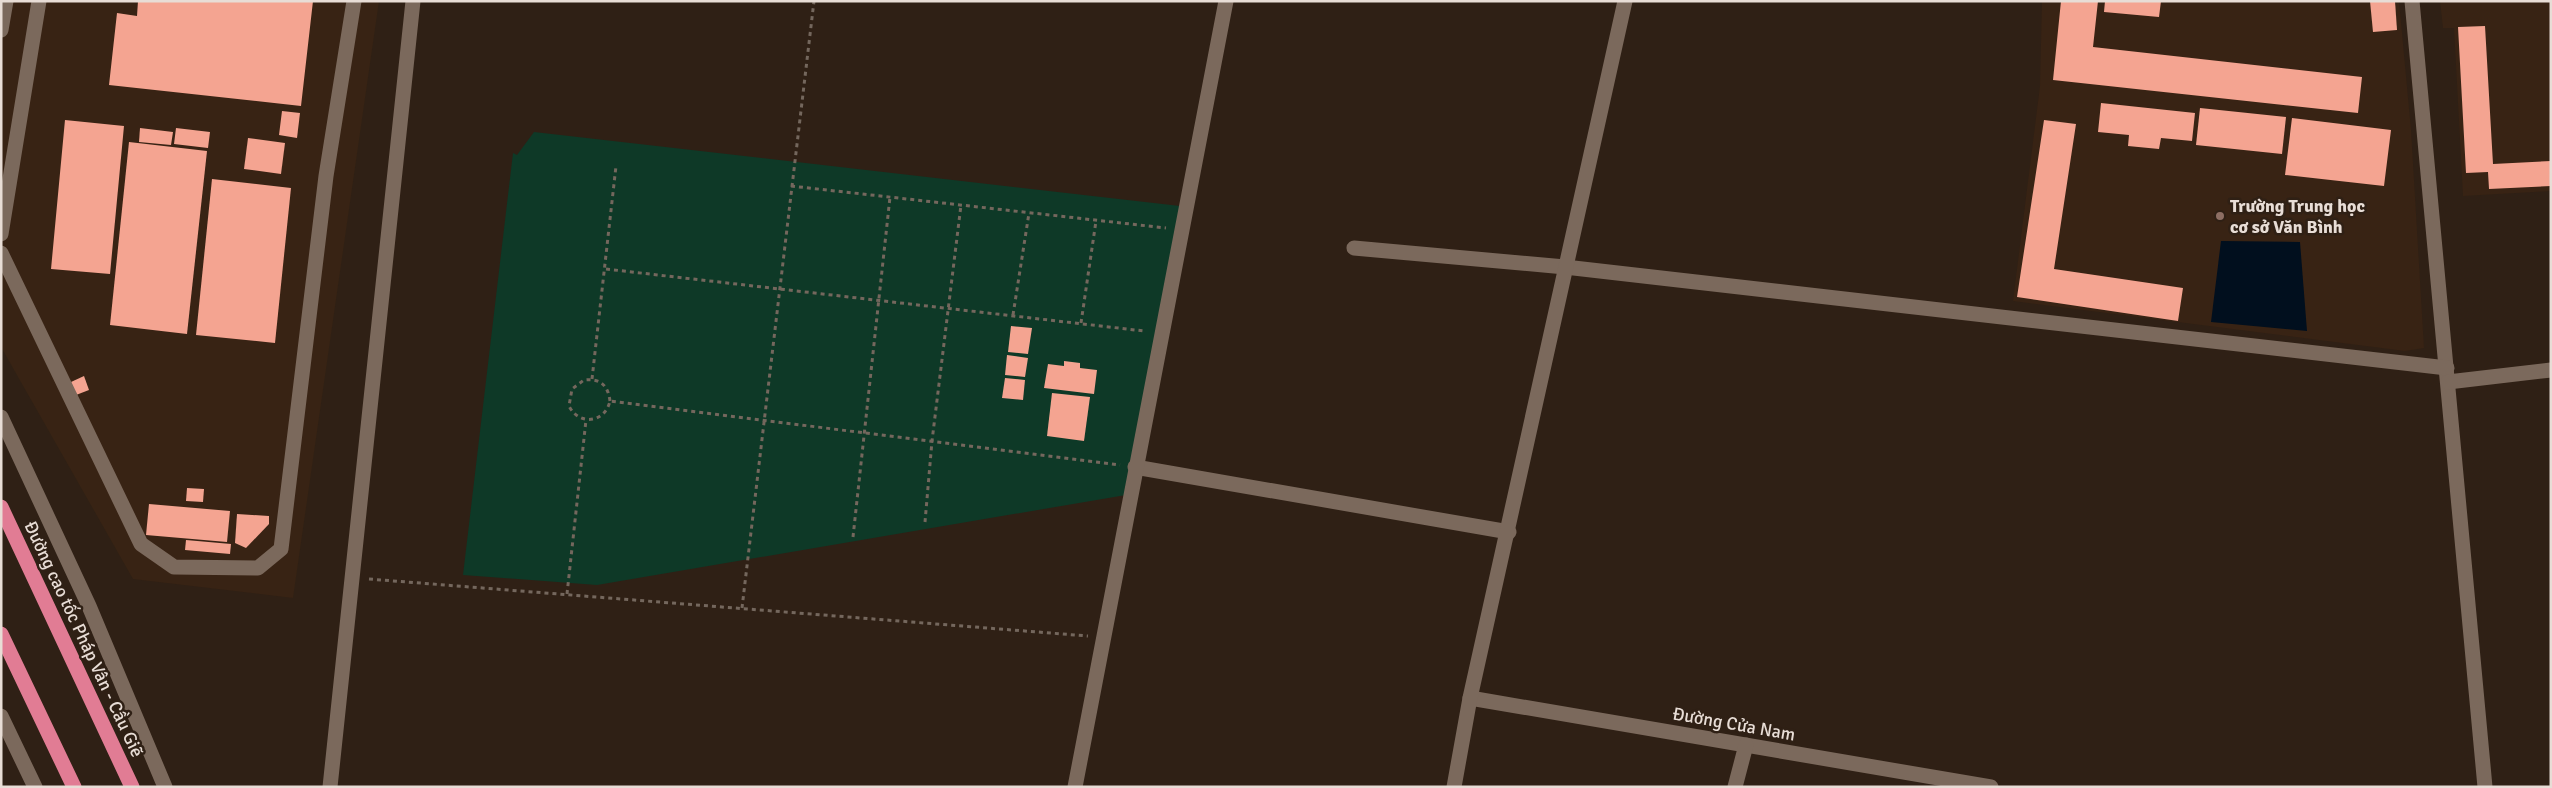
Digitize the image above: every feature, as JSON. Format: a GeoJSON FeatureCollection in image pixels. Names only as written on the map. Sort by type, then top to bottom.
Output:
{"type":"FeatureCollection","features":[{"type":"Feature","properties":{"kind":"highway","name":"Đường cao tốc Pháp Vân - Cầu Giẽ"},"geometry":{"type":"LineString","coordinates":[[1,507],[132,787]]}},
{"type":"Feature","properties":{"kind":"highway"},"geometry":{"type":"LineString","coordinates":[[1,634],[74,787]]}},
{"type":"Feature","properties":{"kind":"street"},"geometry":{"type":"LineString","coordinates":[[1,30],[6,1]]}},
{"type":"Feature","properties":{"kind":"street"},"geometry":{"type":"LineString","coordinates":[[1,234],[38,1]]}},
{"type":"Feature","properties":{"kind":"street"},"geometry":{"type":"LineString","coordinates":[[1,253],[141,544],[174,567],[258,568],[281,549],[326,176],[354,1]]}},
{"type":"Feature","properties":{"kind":"street"},"geometry":{"type":"LineString","coordinates":[[330,787],[353,578],[373,365],[413,1]]}},
{"type":"Feature","properties":{"kind":"street"},"geometry":{"type":"LineString","coordinates":[[1075,787],[1226,1]]}},
{"type":"Feature","properties":{"kind":"street"},"geometry":{"type":"LineString","coordinates":[[1454,787],[1470,698],[1509,532],[1565,267],[1625,1]]}},
{"type":"Feature","properties":{"kind":"street"},"geometry":{"type":"LineString","coordinates":[[2412,1],[2485,787]]}},
{"type":"Feature","properties":{"kind":"street"},"geometry":{"type":"LineString","coordinates":[[1354,248],[1565,267],[2448,375],[2551,370]]}},
{"type":"Feature","properties":{"kind":"street"},"geometry":{"type":"LineString","coordinates":[[1,417],[89,606],[165,787]]}},
{"type":"Feature","properties":{"kind":"street"},"geometry":{"type":"LineString","coordinates":[[1136,467],[1509,532]]}},
{"type":"Feature","properties":{"kind":"street","name":"Đường Cửa Nam"},"geometry":{"type":"LineString","coordinates":[[1470,698],[1991,787]]}},
{"type":"Feature","properties":{"kind":"street"},"geometry":{"type":"LineString","coordinates":[[1,716],[9,746],[35,787]]}},
{"type":"Feature","properties":{"kind":"street"},"geometry":{"type":"LineString","coordinates":[[1735,787],[1746,745]]}},
{"type":"Feature","properties":{"kind":"path"},"geometry":{"type":"LineString","coordinates":[[742,608],[814,1]]}},
{"type":"Feature","properties":{"kind":"path"},"geometry":{"type":"LineString","coordinates":[[592,379],[606,269],[616,166]]}},
{"type":"Feature","properties":{"kind":"path"},"geometry":{"type":"LineString","coordinates":[[791,186],[1182,230]]}},
{"type":"Feature","properties":{"kind":"path"},"geometry":{"type":"LineString","coordinates":[[853,537],[890,197]]}},
{"type":"Feature","properties":{"kind":"path"},"geometry":{"type":"LineString","coordinates":[[925,522],[932,441],[961,205]]}},
{"type":"Feature","properties":{"kind":"path"},"geometry":{"type":"LineString","coordinates":[[1013,316],[1028,213]]}},
{"type":"Feature","properties":{"kind":"path"},"geometry":{"type":"LineString","coordinates":[[1081,323],[1096,220]]}},
{"type":"Feature","properties":{"kind":"path"},"geometry":{"type":"LineString","coordinates":[[606,269],[1144,331]]}},
{"type":"Feature","properties":{"kind":"path"},"geometry":{"type":"LineString","coordinates":[[592,379],[599,381],[606,387],[610,401],[604,414],[586,420],[572,413],[569,406],[569,398],[572,389],[579,383],[592,379]]}},
{"type":"Feature","properties":{"kind":"path"},"geometry":{"type":"LineString","coordinates":[[610,401],[1136,467]]}},
{"type":"Feature","properties":{"kind":"path"},"geometry":{"type":"LineString","coordinates":[[566,594],[586,420]]}},
{"type":"Feature","properties":{"kind":"path"},"geometry":{"type":"LineString","coordinates":[[353,578],[1103,637]]}},
{"type":"Feature","properties":{"kind":"shaded area"},"geometry":{"type":"Polygon","coordinates":[[[1,1],[379,1],[293,598],[133,579],[1,347],[1,1]]]}},
{"type":"Feature","properties":{"kind":"shaded area","name":"Trường Trung học cơ sở Văn Bình"},"geometry":{"type":"Polygon","coordinates":[[[2042,1],[2399,1],[2411,130],[2424,348],[2405,351],[2013,301],[2040,86],[2042,1]]]}},
{"type":"Feature","properties":{"kind":"shaded area"},"geometry":{"type":"Polygon","coordinates":[[[2440,1],[2551,1],[2551,191],[2463,196],[2454,28],[2443,28],[2440,1]]]}},
{"type":"Feature","properties":{"kind":"green space"},"geometry":{"type":"Polygon","coordinates":[[[534,132],[1180,206],[1126,495],[597,585],[463,575],[513,153],[517,155],[534,132]]]}},
{"type":"Feature","properties":{"kind":"water"},"geometry":{"type":"Polygon","coordinates":[[[2221,241],[2300,242],[2307,331],[2211,322],[2221,241]]]}},
{"type":"Feature","properties":{"kind":"building"},"geometry":{"type":"Polygon","coordinates":[[[138,1],[313,1],[301,106],[109,85],[117,13],[137,16],[138,1]]]}},
{"type":"Feature","properties":{"kind":"building"},"geometry":{"type":"Polygon","coordinates":[[[2061,1],[2098,1],[2093,47],[2362,77],[2358,113],[2053,80],[2061,1]]]}},
{"type":"Feature","properties":{"kind":"building"},"geometry":{"type":"Polygon","coordinates":[[[2105,1],[2161,1],[2159,17],[2104,12],[2105,1]]]}},
{"type":"Feature","properties":{"kind":"building"},"geometry":{"type":"Polygon","coordinates":[[[2370,1],[2395,1],[2397,30],[2373,32],[2370,1]]]}},
{"type":"Feature","properties":{"kind":"building"},"geometry":{"type":"Polygon","coordinates":[[[2485,26],[2493,164],[2551,161],[2551,186],[2489,189],[2488,172],[2466,173],[2458,27],[2485,26]]]}},
{"type":"Feature","properties":{"kind":"building"},"geometry":{"type":"Polygon","coordinates":[[[2101,103],[2195,113],[2192,141],[2161,138],[2159,149],[2128,146],[2129,135],[2098,132],[2101,103]]]}},
{"type":"Feature","properties":{"kind":"building"},"geometry":{"type":"Polygon","coordinates":[[[2200,108],[2286,117],[2282,154],[2196,145],[2200,108]]]}},
{"type":"Feature","properties":{"kind":"building"},"geometry":{"type":"Polygon","coordinates":[[[282,111],[300,113],[297,138],[279,135],[282,111]]]}},
{"type":"Feature","properties":{"kind":"building"},"geometry":{"type":"Polygon","coordinates":[[[2292,118],[2391,130],[2384,186],[2285,175],[2292,118]]]}},
{"type":"Feature","properties":{"kind":"building"},"geometry":{"type":"Polygon","coordinates":[[[65,120],[124,126],[110,274],[51,269],[65,120]]]}},
{"type":"Feature","properties":{"kind":"building"},"geometry":{"type":"Polygon","coordinates":[[[2044,120],[2076,124],[2054,269],[2183,288],[2178,321],[2017,297],[2044,120]]]}},
{"type":"Feature","properties":{"kind":"building"},"geometry":{"type":"Polygon","coordinates":[[[140,128],[173,132],[171,145],[139,142],[140,128]]]}},
{"type":"Feature","properties":{"kind":"building"},"geometry":{"type":"Polygon","coordinates":[[[176,128],[210,132],[208,148],[174,144],[176,128]]]}},
{"type":"Feature","properties":{"kind":"building"},"geometry":{"type":"Polygon","coordinates":[[[248,138],[285,143],[281,174],[244,169],[248,138]]]}},
{"type":"Feature","properties":{"kind":"building"},"geometry":{"type":"Polygon","coordinates":[[[129,142],[207,151],[187,334],[110,325],[129,142]]]}},
{"type":"Feature","properties":{"kind":"building"},"geometry":{"type":"Polygon","coordinates":[[[212,179],[291,188],[275,343],[196,335],[212,179]]]}},
{"type":"Feature","properties":{"kind":"building"},"geometry":{"type":"Polygon","coordinates":[[[1011,326],[1032,328],[1028,354],[1008,352],[1011,326]]]}},
{"type":"Feature","properties":{"kind":"building"},"geometry":{"type":"Polygon","coordinates":[[[1007,355],[1028,358],[1025,377],[1005,375],[1007,355]]]}},
{"type":"Feature","properties":{"kind":"building"},"geometry":{"type":"Polygon","coordinates":[[[1064,361],[1080,363],[1080,368],[1097,370],[1094,394],[1044,388],[1048,364],[1064,366],[1064,361]]]}},
{"type":"Feature","properties":{"kind":"building"},"geometry":{"type":"Polygon","coordinates":[[[84,376],[89,390],[76,395],[71,382],[84,376]]]}},
{"type":"Feature","properties":{"kind":"building"},"geometry":{"type":"Polygon","coordinates":[[[1005,378],[1025,380],[1023,400],[1002,398],[1005,378]]]}},
{"type":"Feature","properties":{"kind":"building"},"geometry":{"type":"Polygon","coordinates":[[[1052,393],[1090,397],[1084,441],[1047,436],[1052,393]]]}},
{"type":"Feature","properties":{"kind":"building"},"geometry":{"type":"Polygon","coordinates":[[[187,488],[204,489],[203,502],[186,501],[187,488]]]}},
{"type":"Feature","properties":{"kind":"building"},"geometry":{"type":"Polygon","coordinates":[[[149,504],[230,511],[227,542],[146,535],[149,504]]]}},
{"type":"Feature","properties":{"kind":"building"},"geometry":{"type":"Polygon","coordinates":[[[237,514],[269,516],[269,524],[246,548],[235,543],[237,514]]]}},
{"type":"Feature","properties":{"kind":"building"},"geometry":{"type":"Polygon","coordinates":[[[186,540],[231,544],[230,554],[185,550],[186,540]]]}},
{"type":"Feature","properties":{"kind":"place","name":"Trường Trung học cơ sở Văn Bình"},"geometry":{"type":"Point","coordinates":[2220,216]}}]}
